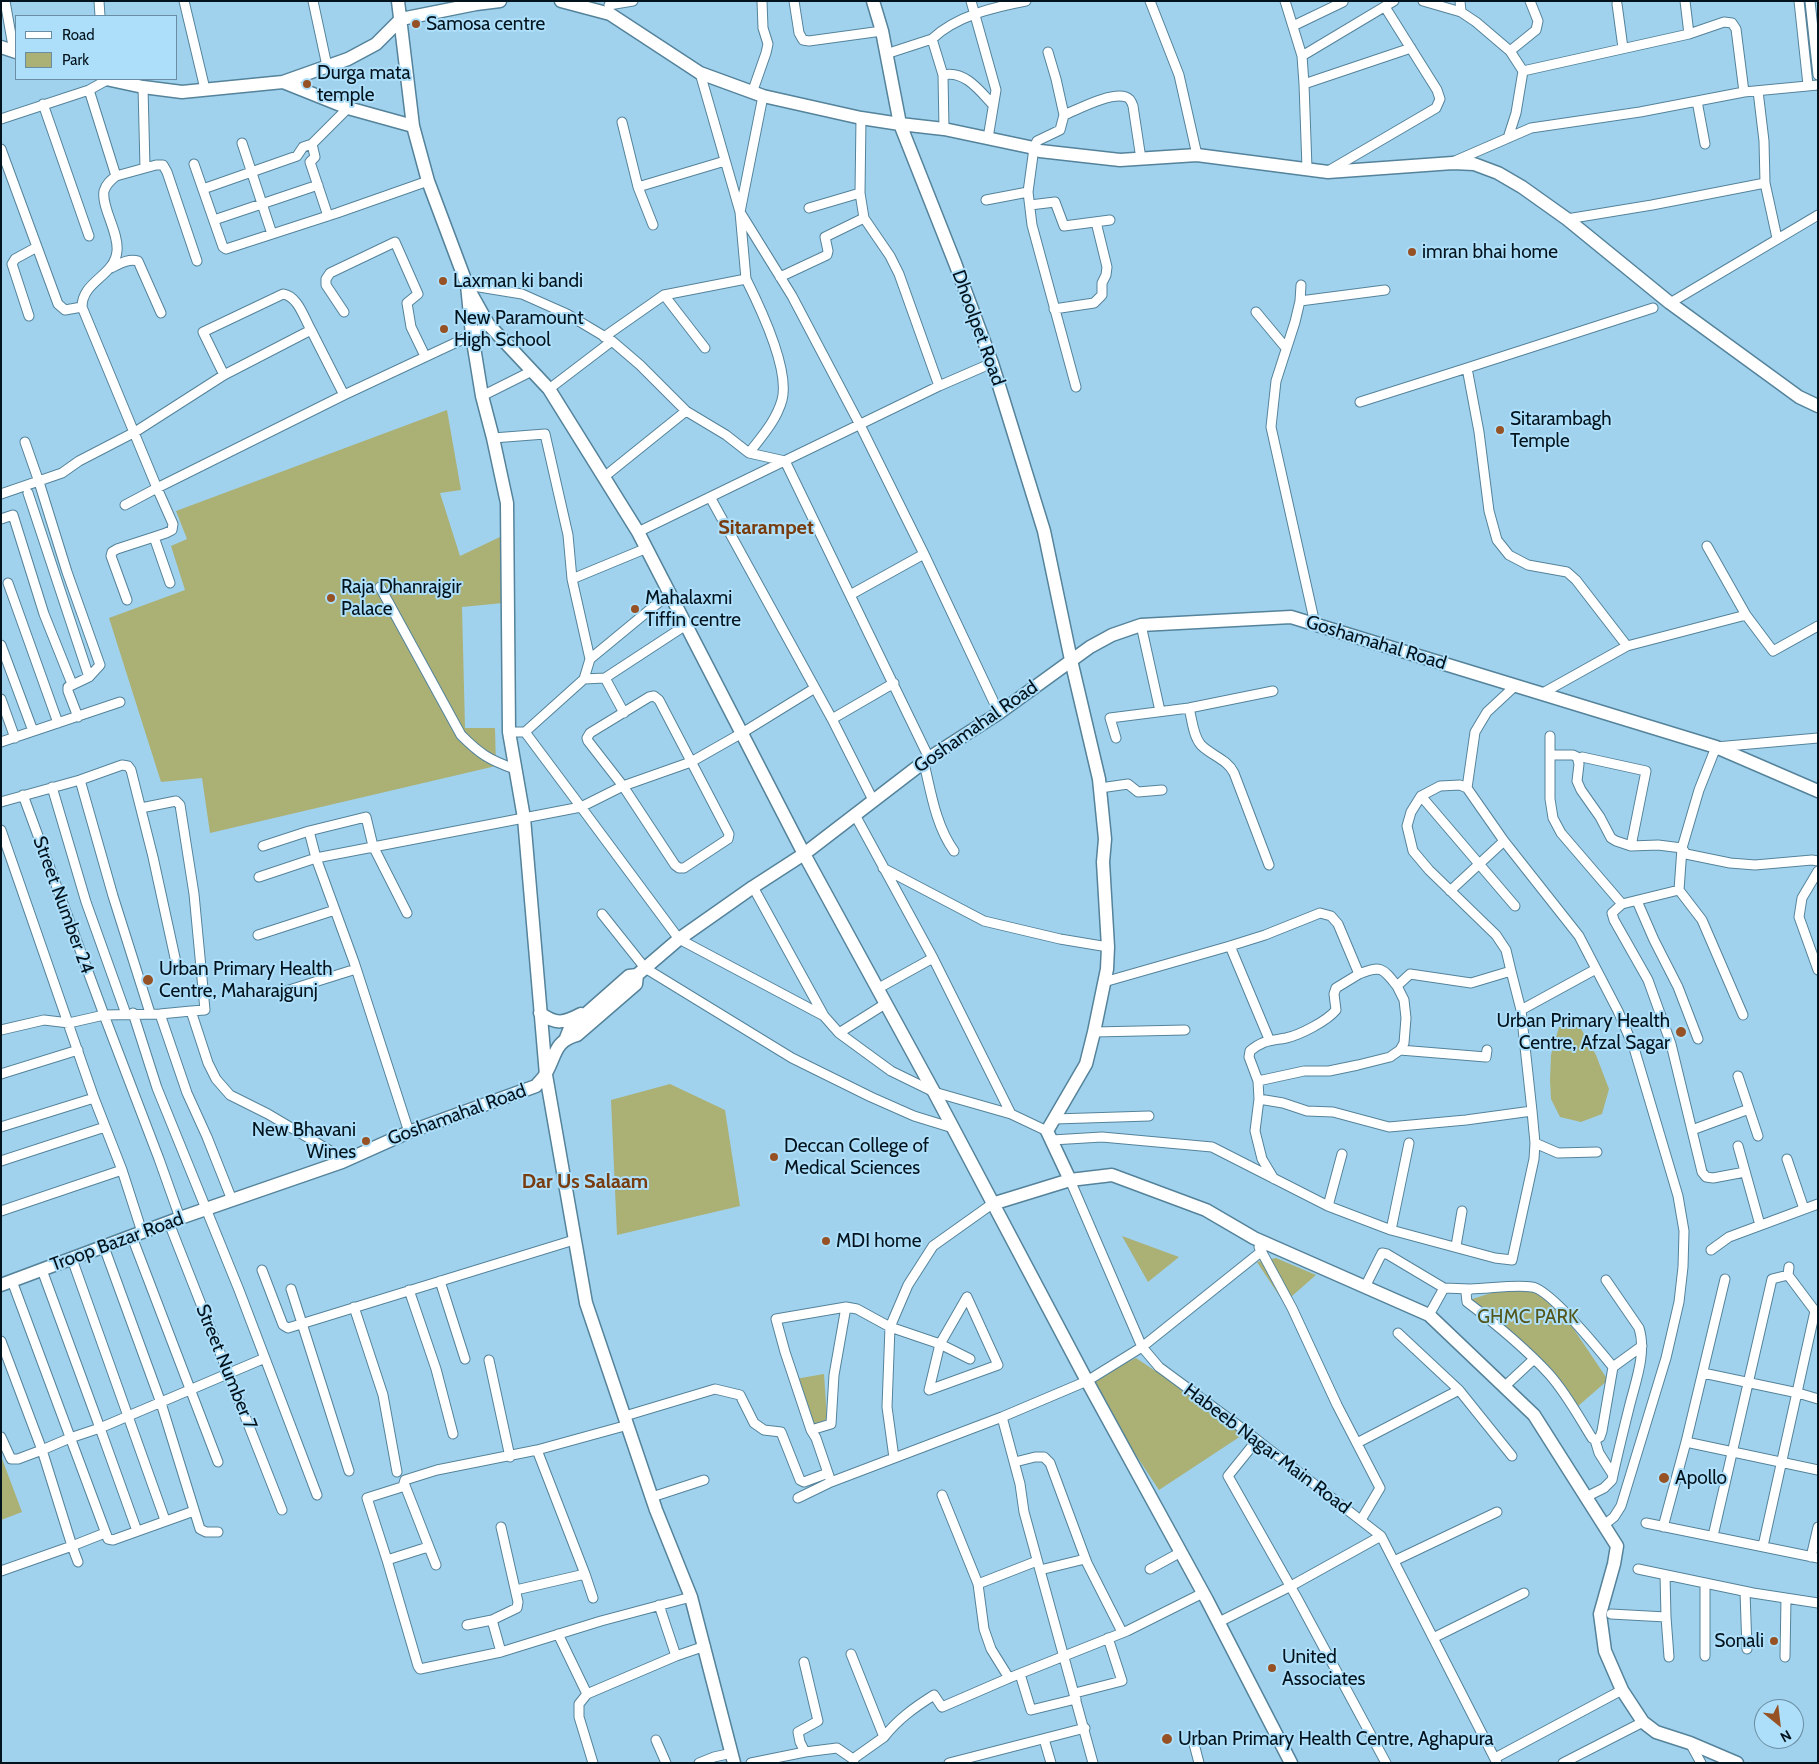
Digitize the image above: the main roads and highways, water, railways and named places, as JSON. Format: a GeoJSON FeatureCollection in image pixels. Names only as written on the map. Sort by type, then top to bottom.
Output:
{"type":"FeatureCollection","features":[{"type":"Feature","properties":{"kind":"place","name":"Samosa centre"},"geometry":{"type":"Point","coordinates":[416,24]}},
{"type":"Feature","properties":{"kind":"place","name":"Durga mata temple"},"geometry":{"type":"Point","coordinates":[307,84]}},
{"type":"Feature","properties":{"kind":"place","name":"imran bhai home"},"geometry":{"type":"Point","coordinates":[1412,252]}},
{"type":"Feature","properties":{"kind":"place","name":"Laxman ki bandi"},"geometry":{"type":"Point","coordinates":[443,281]}},
{"type":"Feature","properties":{"kind":"place","name":"New Paramount High School"},"geometry":{"type":"Point","coordinates":[444,329]}},
{"type":"Feature","properties":{"kind":"place","name":"Sitarambagh Temple"},"geometry":{"type":"Point","coordinates":[1500,430]}},
{"type":"Feature","properties":{"kind":"place","name":"Raja Dhanrajgir Palace"},"geometry":{"type":"Point","coordinates":[331,598]}},
{"type":"Feature","properties":{"kind":"place","name":"Mahalaxmi Tiffin centre"},"geometry":{"type":"Point","coordinates":[635,609]}},
{"type":"Feature","properties":{"kind":"place","name":"Urban Primary Health Centre, Maharajgunj"},"geometry":{"type":"Point","coordinates":[148,980]}},
{"type":"Feature","properties":{"kind":"place","name":"Urban Primary Health Centre, Afzal Sagar"},"geometry":{"type":"Point","coordinates":[1681,1032]}},
{"type":"Feature","properties":{"kind":"place","name":"New Bhavani Wines"},"geometry":{"type":"Point","coordinates":[366,1141]}},
{"type":"Feature","properties":{"kind":"place","name":"Deccan College of Medical Sciences"},"geometry":{"type":"Point","coordinates":[774,1157]}},
{"type":"Feature","properties":{"kind":"place","name":"MDI home"},"geometry":{"type":"Point","coordinates":[826,1241]}},
{"type":"Feature","properties":{"kind":"place","name":"Apollo"},"geometry":{"type":"Point","coordinates":[1664,1478]}},
{"type":"Feature","properties":{"kind":"place","name":"Sonali"},"geometry":{"type":"Point","coordinates":[1774,1641]}},
{"type":"Feature","properties":{"kind":"place","name":"United Associates"},"geometry":{"type":"Point","coordinates":[1272,1668]}},
{"type":"Feature","properties":{"kind":"place","name":"Urban Primary Health Centre, Aghapura"},"geometry":{"type":"Point","coordinates":[1167,1739]}},
{"type":"Feature","properties":{"kind":"district","name":"Sitarampet"},"geometry":{"type":"Point","coordinates":[766,528]}},
{"type":"Feature","properties":{"kind":"district","name":"Dar Us Salaam"},"geometry":{"type":"Point","coordinates":[585,1182]}},
{"type":"Feature","properties":{"kind":"park label","name":"GHMC PARK"},"geometry":{"type":"Point","coordinates":[1528,1317]}}]}
